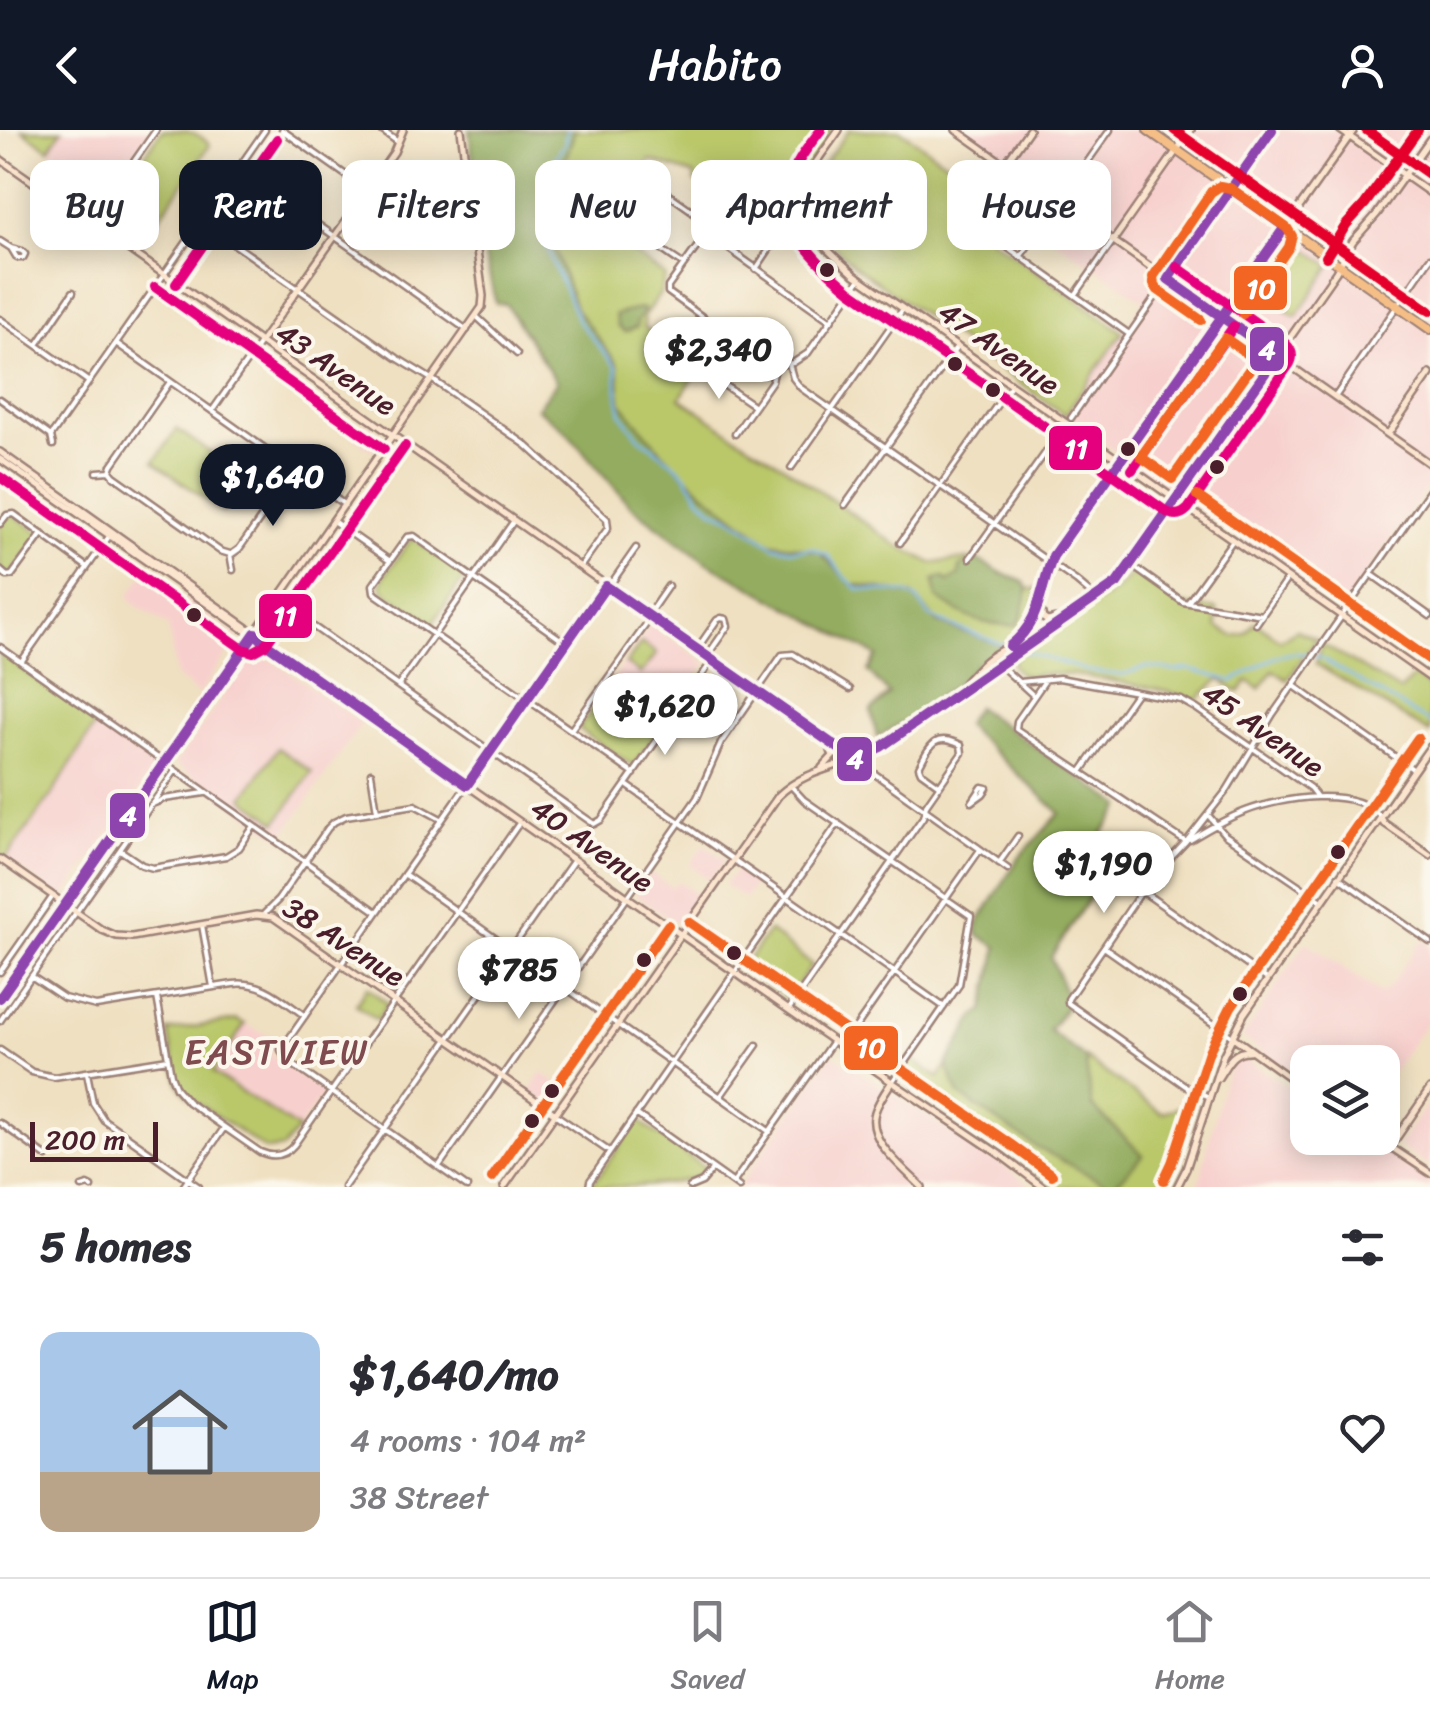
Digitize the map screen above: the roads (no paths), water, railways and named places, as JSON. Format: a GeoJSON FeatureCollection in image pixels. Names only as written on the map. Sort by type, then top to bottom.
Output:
{"type":"FeatureCollection","features":[{"type":"Feature","properties":{"kind":"main road"},"geometry":{"type":"LineString","coordinates":[[1148,130],[1430,329]]}},
{"type":"Feature","properties":{"kind":"street"},"geometry":{"type":"LineString","coordinates":[[135,160],[156,130]]}},
{"type":"Feature","properties":{"kind":"street"},"geometry":{"type":"LineString","coordinates":[[282,130],[342,172]]}},
{"type":"Feature","properties":{"kind":"street"},"geometry":{"type":"LineString","coordinates":[[381,130],[398,142]]}},
{"type":"Feature","properties":{"kind":"street"},"geometry":{"type":"LineString","coordinates":[[387,160],[403,130]]}},
{"type":"Feature","properties":{"kind":"street"},"geometry":{"type":"LineString","coordinates":[[0,998],[476,317],[483,302],[462,130]]}},
{"type":"Feature","properties":{"kind":"street","name":"47 Avenue"},"geometry":{"type":"LineString","coordinates":[[840,130],[806,180],[803,212],[816,238],[860,279],[1011,385],[1068,420],[1120,461],[1430,678]]}},
{"type":"Feature","properties":{"kind":"street"},"geometry":{"type":"LineString","coordinates":[[956,130],[999,160]]}},
{"type":"Feature","properties":{"kind":"street"},"geometry":{"type":"LineString","coordinates":[[1008,160],[1029,130]]}},
{"type":"Feature","properties":{"kind":"street"},"geometry":{"type":"LineString","coordinates":[[1089,160],[1110,130]]}},
{"type":"Feature","properties":{"kind":"street"},"geometry":{"type":"LineString","coordinates":[[1075,296],[1192,130]]}},
{"type":"Feature","properties":{"kind":"street"},"geometry":{"type":"LineString","coordinates":[[970,558],[1272,130]]}},
{"type":"Feature","properties":{"kind":"street"},"geometry":{"type":"LineString","coordinates":[[1340,130],[1352,133],[1430,193]]}},
{"type":"Feature","properties":{"kind":"street"},"geometry":{"type":"LineString","coordinates":[[243,160],[261,131]]}},
{"type":"Feature","properties":{"kind":"street"},"geometry":{"type":"LineString","coordinates":[[952,696],[979,668],[1032,626],[1050,563],[1352,133]]}},
{"type":"Feature","properties":{"kind":"street"},"geometry":{"type":"LineString","coordinates":[[504,1187],[776,798],[790,784],[886,744],[1117,583],[1340,266],[1353,241],[1377,214],[1430,138]]}},
{"type":"Feature","properties":{"kind":"street","name":"43 Avenue"},"geometry":{"type":"LineString","coordinates":[[1,161],[30,181]]}},
{"type":"Feature","properties":{"kind":"street"},"geometry":{"type":"LineString","coordinates":[[684,265],[648,237],[646,224],[659,194],[666,192],[691,211]]}},
{"type":"Feature","properties":{"kind":"street"},"geometry":{"type":"LineString","coordinates":[[212,411],[342,226]]}},
{"type":"Feature","properties":{"kind":"street"},"geometry":{"type":"LineString","coordinates":[[322,228],[467,331]]}},
{"type":"Feature","properties":{"kind":"street"},"geometry":{"type":"LineString","coordinates":[[1111,238],[1430,464]]}},
{"type":"Feature","properties":{"kind":"street"},"geometry":{"type":"LineString","coordinates":[[0,241],[11,248]]}},
{"type":"Feature","properties":{"kind":"street","name":"43 Avenue"},"geometry":{"type":"LineString","coordinates":[[130,250],[1008,869]]}},
{"type":"Feature","properties":{"kind":"street"},"geometry":{"type":"LineString","coordinates":[[51,436],[181,250]]}},
{"type":"Feature","properties":{"kind":"street"},"geometry":{"type":"LineString","coordinates":[[242,250],[526,445],[606,517],[608,526],[580,568]]}},
{"type":"Feature","properties":{"kind":"street"},"geometry":{"type":"LineString","coordinates":[[695,250],[668,292],[759,358],[776,364],[789,364],[808,353],[860,279]]}},
{"type":"Feature","properties":{"kind":"street"},"geometry":{"type":"LineString","coordinates":[[730,250],[831,321]]}},
{"type":"Feature","properties":{"kind":"street"},"geometry":{"type":"LineString","coordinates":[[756,269],[769,250]]}},
{"type":"Feature","properties":{"kind":"street"},"geometry":{"type":"LineString","coordinates":[[1011,250],[1129,334]]}},
{"type":"Feature","properties":{"kind":"street"},"geometry":{"type":"LineString","coordinates":[[1020,257],[1025,250]]}},
{"type":"Feature","properties":{"kind":"street"},"geometry":{"type":"LineString","coordinates":[[1335,397],[1430,258]]}},
{"type":"Feature","properties":{"kind":"street"},"geometry":{"type":"LineString","coordinates":[[37,345],[74,292]]}},
{"type":"Feature","properties":{"kind":"street"},"geometry":{"type":"LineString","coordinates":[[791,468],[903,309]]}},
{"type":"Feature","properties":{"kind":"street"},"geometry":{"type":"LineString","coordinates":[[476,317],[517,354]]}},
{"type":"Feature","properties":{"kind":"street"},"geometry":{"type":"LineString","coordinates":[[0,319],[88,382]]}},
{"type":"Feature","properties":{"kind":"street"},"geometry":{"type":"LineString","coordinates":[[116,344],[345,505]]}},
{"type":"Feature","properties":{"kind":"street"},"geometry":{"type":"LineString","coordinates":[[845,506],[958,347]]}},
{"type":"Feature","properties":{"kind":"street"},"geometry":{"type":"LineString","coordinates":[[735,434],[772,381],[776,364]]}},
{"type":"Feature","properties":{"kind":"street"},"geometry":{"type":"LineString","coordinates":[[789,364],[799,386],[1096,598]]}},
{"type":"Feature","properties":{"kind":"street"},"geometry":{"type":"LineString","coordinates":[[703,371],[754,406]]}},
{"type":"Feature","properties":{"kind":"street"},"geometry":{"type":"LineString","coordinates":[[1388,434],[1430,374]]}},
{"type":"Feature","properties":{"kind":"street"},"geometry":{"type":"LineString","coordinates":[[110,471],[170,382]]}},
{"type":"Feature","properties":{"kind":"street"},"geometry":{"type":"LineString","coordinates":[[900,543],[1011,385]]}},
{"type":"Feature","properties":{"kind":"street"},"geometry":{"type":"LineString","coordinates":[[0,399],[51,436],[53,445]]}},
{"type":"Feature","properties":{"kind":"street","name":"40 Avenue"},"geometry":{"type":"LineString","coordinates":[[0,455],[1043,1187]]}},
{"type":"Feature","properties":{"kind":"street"},"geometry":{"type":"LineString","coordinates":[[110,471],[220,551],[230,554],[238,549],[294,470]]}},
{"type":"Feature","properties":{"kind":"street"},"geometry":{"type":"LineString","coordinates":[[97,472],[110,471]]}},
{"type":"Feature","properties":{"kind":"street"},"geometry":{"type":"LineString","coordinates":[[1210,1097],[1190,1089],[1068,1003],[1069,997],[1142,891],[1234,780],[1266,724],[1430,490]]}},
{"type":"Feature","properties":{"kind":"street"},"geometry":{"type":"LineString","coordinates":[[0,524],[12,514],[87,567]]}},
{"type":"Feature","properties":{"kind":"street"},"geometry":{"type":"LineString","coordinates":[[398,686],[513,521]]}},
{"type":"Feature","properties":{"kind":"street"},"geometry":{"type":"LineString","coordinates":[[333,522],[390,561]]}},
{"type":"Feature","properties":{"kind":"street"},"geometry":{"type":"LineString","coordinates":[[0,570],[12,576],[42,534]]}},
{"type":"Feature","properties":{"kind":"street"},"geometry":{"type":"LineString","coordinates":[[21,662],[110,534]]}},
{"type":"Feature","properties":{"kind":"street"},"geometry":{"type":"LineString","coordinates":[[566,642],[416,537],[407,537],[374,583],[373,590],[634,774]]}},
{"type":"Feature","properties":{"kind":"street"},"geometry":{"type":"LineString","coordinates":[[1188,603],[1232,540]]}},
{"type":"Feature","properties":{"kind":"street"},"geometry":{"type":"LineString","coordinates":[[468,1187],[281,1052],[566,642],[636,548]]}},
{"type":"Feature","properties":{"kind":"street"},"geometry":{"type":"LineString","coordinates":[[230,554],[232,570]]}},
{"type":"Feature","properties":{"kind":"street"},"geometry":{"type":"LineString","coordinates":[[1131,565],[1180,600],[1262,615]]}},
{"type":"Feature","properties":{"kind":"street"},"geometry":{"type":"LineString","coordinates":[[1371,574],[1428,614],[1430,606]]}},
{"type":"Feature","properties":{"kind":"street"},"geometry":{"type":"LineString","coordinates":[[1256,624],[1288,579]]}},
{"type":"Feature","properties":{"kind":"street"},"geometry":{"type":"LineString","coordinates":[[571,730],[668,586]]}},
{"type":"Feature","properties":{"kind":"street"},"geometry":{"type":"LineString","coordinates":[[1041,601],[1046,620],[1054,622],[1074,614]]}},
{"type":"Feature","properties":{"kind":"street"},"geometry":{"type":"LineString","coordinates":[[314,627],[596,824],[710,659],[728,626],[726,619],[718,620],[696,650]]}},
{"type":"Feature","properties":{"kind":"street"},"geometry":{"type":"LineString","coordinates":[[0,648],[378,912]]}},
{"type":"Feature","properties":{"kind":"street"},"geometry":{"type":"LineString","coordinates":[[1000,665],[1001,651]]}},
{"type":"Feature","properties":{"kind":"street"},"geometry":{"type":"LineString","coordinates":[[438,1167],[680,822],[698,795],[721,743],[782,656],[793,654],[850,689]]}},
{"type":"Feature","properties":{"kind":"street"},"geometry":{"type":"LineString","coordinates":[[979,668],[989,663],[1000,665],[1034,696]]}},
{"type":"Feature","properties":{"kind":"street","name":"45 Avenue"},"geometry":{"type":"LineString","coordinates":[[1020,682],[1059,678],[1186,702],[1318,797],[1358,800],[1430,855]]}},
{"type":"Feature","properties":{"kind":"street"},"geometry":{"type":"LineString","coordinates":[[1046,680],[1015,725],[1017,730],[1186,842]]}},
{"type":"Feature","properties":{"kind":"street"},"geometry":{"type":"LineString","coordinates":[[1293,685],[1414,770]]}},
{"type":"Feature","properties":{"kind":"street"},"geometry":{"type":"LineString","coordinates":[[1081,772],[1137,692]]}},
{"type":"Feature","properties":{"kind":"street"},"geometry":{"type":"LineString","coordinates":[[788,1010],[923,817],[926,805],[963,751],[959,744],[945,738],[932,744],[919,767],[939,785]]}},
{"type":"Feature","properties":{"kind":"street"},"geometry":{"type":"LineString","coordinates":[[828,742],[854,748],[886,744]]}},
{"type":"Feature","properties":{"kind":"street"},"geometry":{"type":"LineString","coordinates":[[820,770],[833,756],[828,742]]}},
{"type":"Feature","properties":{"kind":"street"},"geometry":{"type":"LineString","coordinates":[[1176,1187],[1186,1169],[1232,1036],[1267,979],[1430,746]]}},
{"type":"Feature","properties":{"kind":"street"},"geometry":{"type":"LineString","coordinates":[[0,1021],[176,771]]}},
{"type":"Feature","properties":{"kind":"street"},"geometry":{"type":"LineString","coordinates":[[370,773],[377,811]]}},
{"type":"Feature","properties":{"kind":"street"},"geometry":{"type":"LineString","coordinates":[[790,784],[804,800],[972,919],[960,982],[892,1082],[873,1121],[886,1149],[922,1187]]}},
{"type":"Feature","properties":{"kind":"street"},"geometry":{"type":"LineString","coordinates":[[626,785],[944,1007]]}},
{"type":"Feature","properties":{"kind":"street"},"geometry":{"type":"LineString","coordinates":[[151,805],[164,799],[208,793]]}},
{"type":"Feature","properties":{"kind":"street"},"geometry":{"type":"LineString","coordinates":[[1186,842],[1216,824],[1262,806],[1318,797]]}},
{"type":"Feature","properties":{"kind":"street"},"geometry":{"type":"LineString","coordinates":[[264,914],[334,822],[346,816],[418,805],[442,820]]}},
{"type":"Feature","properties":{"kind":"street"},"geometry":{"type":"LineString","coordinates":[[1208,815],[1226,834],[1322,902]]}},
{"type":"Feature","properties":{"kind":"street"},"geometry":{"type":"LineString","coordinates":[[157,997],[174,1085],[180,1094],[260,1152],[278,1156],[292,1148],[520,822]]}},
{"type":"Feature","properties":{"kind":"street"},"geometry":{"type":"LineString","coordinates":[[589,1187],[590,1180],[838,823]]}},
{"type":"Feature","properties":{"kind":"street"},"geometry":{"type":"LineString","coordinates":[[120,850],[150,868],[221,857],[237,850],[254,826]]}},
{"type":"Feature","properties":{"kind":"street"},"geometry":{"type":"LineString","coordinates":[[999,863],[1018,836]]}},
{"type":"Feature","properties":{"kind":"street"},"geometry":{"type":"LineString","coordinates":[[842,1047],[980,850]]}},
{"type":"Feature","properties":{"kind":"street","name":"38 Avenue"},"geometry":{"type":"LineString","coordinates":[[0,859],[105,932],[120,937],[264,914],[279,920],[610,1152]]}},
{"type":"Feature","properties":{"kind":"street"},"geometry":{"type":"LineString","coordinates":[[344,1187],[574,860]]}},
{"type":"Feature","properties":{"kind":"street"},"geometry":{"type":"LineString","coordinates":[[404,874],[770,1132]]}},
{"type":"Feature","properties":{"kind":"street"},"geometry":{"type":"LineString","coordinates":[[1338,878],[1430,942]]}},
{"type":"Feature","properties":{"kind":"street"},"geometry":{"type":"LineString","coordinates":[[1142,891],[1267,979]]}},
{"type":"Feature","properties":{"kind":"street"},"geometry":{"type":"LineString","coordinates":[[0,972],[53,896]]}},
{"type":"Feature","properties":{"kind":"street"},"geometry":{"type":"LineString","coordinates":[[202,925],[213,987]]}},
{"type":"Feature","properties":{"kind":"street"},"geometry":{"type":"LineString","coordinates":[[1104,946],[1290,1078]]}},
{"type":"Feature","properties":{"kind":"street"},"geometry":{"type":"LineString","coordinates":[[31,976],[60,996],[85,1005],[107,1006],[242,982],[260,986],[305,1016]]}},
{"type":"Feature","properties":{"kind":"street"},"geometry":{"type":"LineString","coordinates":[[734,1182],[833,1041]]}},
{"type":"Feature","properties":{"kind":"street"},"geometry":{"type":"LineString","coordinates":[[720,1097],[756,1045]]}},
{"type":"Feature","properties":{"kind":"street"},"geometry":{"type":"LineString","coordinates":[[0,1050],[40,1075],[58,1078],[168,1059]]}},
{"type":"Feature","properties":{"kind":"street"},"geometry":{"type":"LineString","coordinates":[[1214,1085],[1235,1054],[1253,1052]]}},
{"type":"Feature","properties":{"kind":"street"},"geometry":{"type":"LineString","coordinates":[[87,1074],[93,1104],[101,1116],[199,1187]]}},
{"type":"Feature","properties":{"kind":"street"},"geometry":{"type":"LineString","coordinates":[[1400,1133],[1430,1089]]}},
{"type":"Feature","properties":{"kind":"street"},"geometry":{"type":"LineString","coordinates":[[636,1114],[740,1187]]}},
{"type":"Feature","properties":{"kind":"street"},"geometry":{"type":"LineString","coordinates":[[0,1123],[47,1157]]}},
{"type":"Feature","properties":{"kind":"street"},"geometry":{"type":"LineString","coordinates":[[183,1187],[224,1128]]}},
{"type":"Feature","properties":{"kind":"street"},"geometry":{"type":"LineString","coordinates":[[1400,1152],[1430,1174]]}},
{"type":"Feature","properties":{"kind":"street"},"geometry":{"type":"LineString","coordinates":[[690,1187],[702,1182],[713,1168]]}},
{"type":"Feature","properties":{"kind":"street"},"geometry":{"type":"LineString","coordinates":[[82,1187],[92,1187]]}},
{"type":"Feature","properties":{"kind":"waterway"},"geometry":{"type":"LineString","coordinates":[[567,130],[565,144],[550,174],[543,233],[579,322],[617,367],[621,412],[640,438],[686,475],[712,509],[774,546],[812,548],[828,555],[858,589],[906,593],[941,622],[1004,645]]}},
{"type":"Feature","properties":{"kind":"waterway"},"geometry":{"type":"LineString","coordinates":[[1012,648],[1089,671],[1121,675],[1147,667],[1188,669],[1233,681],[1282,655],[1317,656],[1430,723]]}},
{"type":"Feature","properties":{"kind":"district","name":"EASTVIEW"},"geometry":{"type":"Point","coordinates":[277,1052]}}]}
